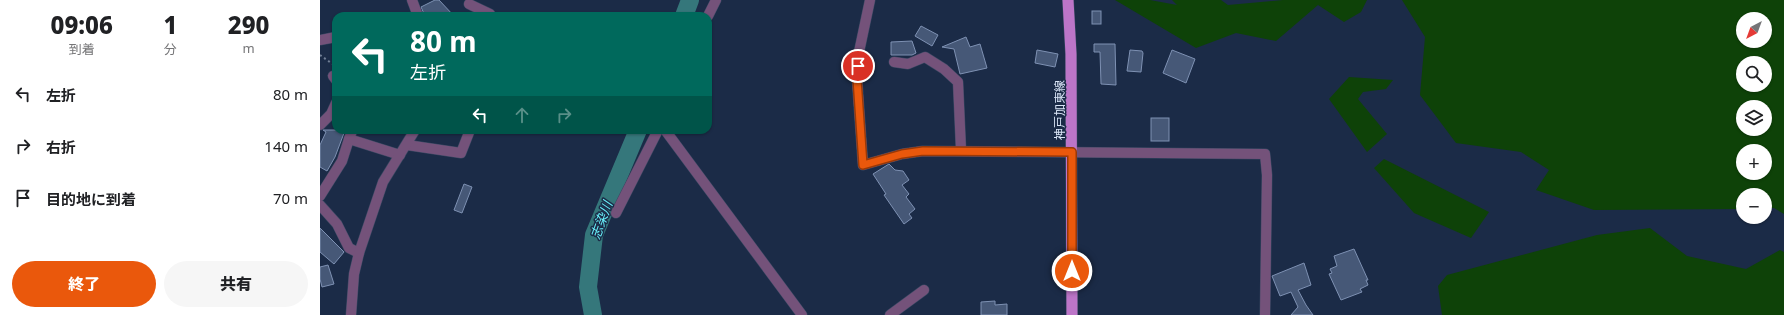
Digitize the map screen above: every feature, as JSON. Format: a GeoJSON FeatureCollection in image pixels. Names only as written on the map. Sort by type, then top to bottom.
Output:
{"type":"FeatureCollection","features":[{"type":"Feature","properties":{"kind":"main road","name":"神戸加東線"},"geometry":{"type":"LineString","coordinates":[[1068,0],[1072,54],[1072,315]]}},
{"type":"Feature","properties":{"kind":"street"},"geometry":{"type":"LineString","coordinates":[[412,0],[416,12]]}},
{"type":"Feature","properties":{"kind":"street"},"geometry":{"type":"LineString","coordinates":[[710,12],[716,0]]}},
{"type":"Feature","properties":{"kind":"street"},"geometry":{"type":"LineString","coordinates":[[867,1],[859,52],[857,79],[863,165],[902,154],[923,151],[1097,151],[1265,154],[1267,175],[1265,315]]}},
{"type":"Feature","properties":{"kind":"street"},"geometry":{"type":"LineString","coordinates":[[469,4],[486,12]]}},
{"type":"Feature","properties":{"kind":"street"},"geometry":{"type":"LineString","coordinates":[[320,40],[332,38]]}},
{"type":"Feature","properties":{"kind":"street"},"geometry":{"type":"LineString","coordinates":[[894,62],[908,64],[925,57],[944,69],[958,82],[961,150]]}},
{"type":"Feature","properties":{"kind":"street"},"geometry":{"type":"LineString","coordinates":[[320,125],[332,117]]}},
{"type":"Feature","properties":{"kind":"street"},"geometry":{"type":"LineString","coordinates":[[351,315],[354,274],[359,253],[382,182],[413,134]]}},
{"type":"Feature","properties":{"kind":"street"},"geometry":{"type":"LineString","coordinates":[[407,145],[461,153],[468,134]]}},
{"type":"Feature","properties":{"kind":"street"},"geometry":{"type":"LineString","coordinates":[[616,213],[656,134]]}},
{"type":"Feature","properties":{"kind":"street"},"geometry":{"type":"LineString","coordinates":[[668,134],[802,315]]}},
{"type":"Feature","properties":{"kind":"street"},"geometry":{"type":"LineString","coordinates":[[320,196],[342,161],[350,135],[400,155]]}},
{"type":"Feature","properties":{"kind":"street"},"geometry":{"type":"LineString","coordinates":[[320,205],[337,224],[349,248],[359,253]]}},
{"type":"Feature","properties":{"kind":"street"},"geometry":{"type":"LineString","coordinates":[[890,315],[924,290]]}},
{"type":"Feature","properties":{"kind":"path"},"geometry":{"type":"LineString","coordinates":[[320,55],[332,64]]}},
{"type":"Feature","properties":{"kind":"green space"},"geometry":{"type":"Polygon","coordinates":[[[1115,0],[1150,0],[1177,5],[1172,0],[1221,0],[1228,5],[1283,0],[1367,0],[1361,12],[1344,22],[1318,5],[1276,41],[1236,33],[1196,48],[1115,0]]]}},
{"type":"Feature","properties":{"kind":"green space"},"geometry":{"type":"Polygon","coordinates":[[[1402,0],[1784,0],[1784,214],[1772,208],[1772,188],[1736,188],[1736,209],[1594,210],[1536,190],[1549,170],[1521,152],[1456,143],[1420,95],[1425,37],[1402,0]]]}},
{"type":"Feature","properties":{"kind":"green space"},"geometry":{"type":"Polygon","coordinates":[[[1349,77],[1393,80],[1386,89],[1363,92],[1358,99],[1387,134],[1367,152],[1329,99],[1349,77]]]}},
{"type":"Feature","properties":{"kind":"green space"},"geometry":{"type":"Polygon","coordinates":[[[1384,159],[1489,212],[1471,238],[1414,213],[1374,168],[1384,159]]]}},
{"type":"Feature","properties":{"kind":"green space"},"geometry":{"type":"Polygon","coordinates":[[[1650,228],[1687,256],[1746,269],[1780,250],[1784,252],[1784,315],[1442,315],[1438,286],[1447,275],[1597,235],[1650,228]]]}},
{"type":"Feature","properties":{"kind":"building"},"geometry":{"type":"Polygon","coordinates":[[[435,0],[439,0],[450,12],[423,12],[421,7],[435,0]]]}},
{"type":"Feature","properties":{"kind":"building"},"geometry":{"type":"Polygon","coordinates":[[[1092,11],[1101,11],[1101,24],[1092,24],[1092,11]]]}},
{"type":"Feature","properties":{"kind":"building"},"geometry":{"type":"Polygon","coordinates":[[[921,26],[938,35],[932,46],[915,36],[921,26]]]}},
{"type":"Feature","properties":{"kind":"building"},"geometry":{"type":"Polygon","coordinates":[[[966,37],[970,47],[980,44],[987,68],[960,74],[954,49],[942,47],[966,37]]]}},
{"type":"Feature","properties":{"kind":"building"},"geometry":{"type":"Polygon","coordinates":[[[912,41],[916,53],[912,55],[891,55],[891,42],[912,41]]]}},
{"type":"Feature","properties":{"kind":"building"},"geometry":{"type":"Polygon","coordinates":[[[1094,44],[1115,44],[1116,85],[1101,84],[1100,52],[1094,52],[1094,44]]]}},
{"type":"Feature","properties":{"kind":"building"},"geometry":{"type":"Polygon","coordinates":[[[1037,50],[1058,54],[1055,67],[1035,63],[1037,50]]]}},
{"type":"Feature","properties":{"kind":"building"},"geometry":{"type":"Polygon","coordinates":[[[1130,50],[1142,51],[1143,53],[1141,72],[1127,71],[1130,50]]]}},
{"type":"Feature","properties":{"kind":"building"},"geometry":{"type":"Polygon","coordinates":[[[1172,50],[1195,59],[1186,83],[1163,73],[1172,50]]]}},
{"type":"Feature","properties":{"kind":"building"},"geometry":{"type":"Polygon","coordinates":[[[1151,118],[1169,118],[1169,141],[1151,141],[1151,118]]]}},
{"type":"Feature","properties":{"kind":"building"},"geometry":{"type":"Polygon","coordinates":[[[323,130],[332,130],[332,134],[344,134],[335,157],[327,171],[320,167],[320,145],[326,132],[323,130]]]}},
{"type":"Feature","properties":{"kind":"building"},"geometry":{"type":"Polygon","coordinates":[[[889,164],[895,170],[903,171],[909,180],[902,185],[909,194],[906,197],[915,209],[909,214],[912,218],[904,224],[884,195],[886,194],[873,174],[889,164]]]}},
{"type":"Feature","properties":{"kind":"building"},"geometry":{"type":"Polygon","coordinates":[[[464,184],[472,187],[462,213],[454,210],[464,184]]]}},
{"type":"Feature","properties":{"kind":"building"},"geometry":{"type":"Polygon","coordinates":[[[320,228],[344,252],[334,264],[320,252],[320,228]]]}},
{"type":"Feature","properties":{"kind":"building"},"geometry":{"type":"Polygon","coordinates":[[[1354,249],[1368,280],[1366,280],[1368,285],[1360,289],[1362,292],[1341,300],[1329,274],[1332,273],[1330,269],[1337,266],[1334,256],[1354,249]]]}},
{"type":"Feature","properties":{"kind":"building"},"geometry":{"type":"Polygon","coordinates":[[[1304,263],[1311,285],[1298,290],[1313,315],[1291,315],[1298,307],[1291,292],[1280,296],[1272,276],[1304,263]]]}},
{"type":"Feature","properties":{"kind":"building"},"geometry":{"type":"Polygon","coordinates":[[[328,265],[334,284],[322,287],[320,267],[328,265]]]}},
{"type":"Feature","properties":{"kind":"building"},"geometry":{"type":"Polygon","coordinates":[[[995,301],[995,305],[1007,304],[1007,315],[981,315],[981,302],[995,301]]]}},
{"type":"Feature","properties":{"kind":"waterway","name":"志染川"},"geometry":{"type":"LineString","coordinates":[[686,12],[690,0]]}},
{"type":"Feature","properties":{"kind":"waterway","name":"志染川"},"geometry":{"type":"LineString","coordinates":[[593,315],[588,287],[594,235],[636,134]]}},
{"type":"Feature","properties":{"kind":"route"},"geometry":{"type":"LineString","coordinates":[[858,66],[857,79],[863,165],[902,154],[923,151],[961,150],[1046,153],[1072,152],[1072,271]]}}]}
